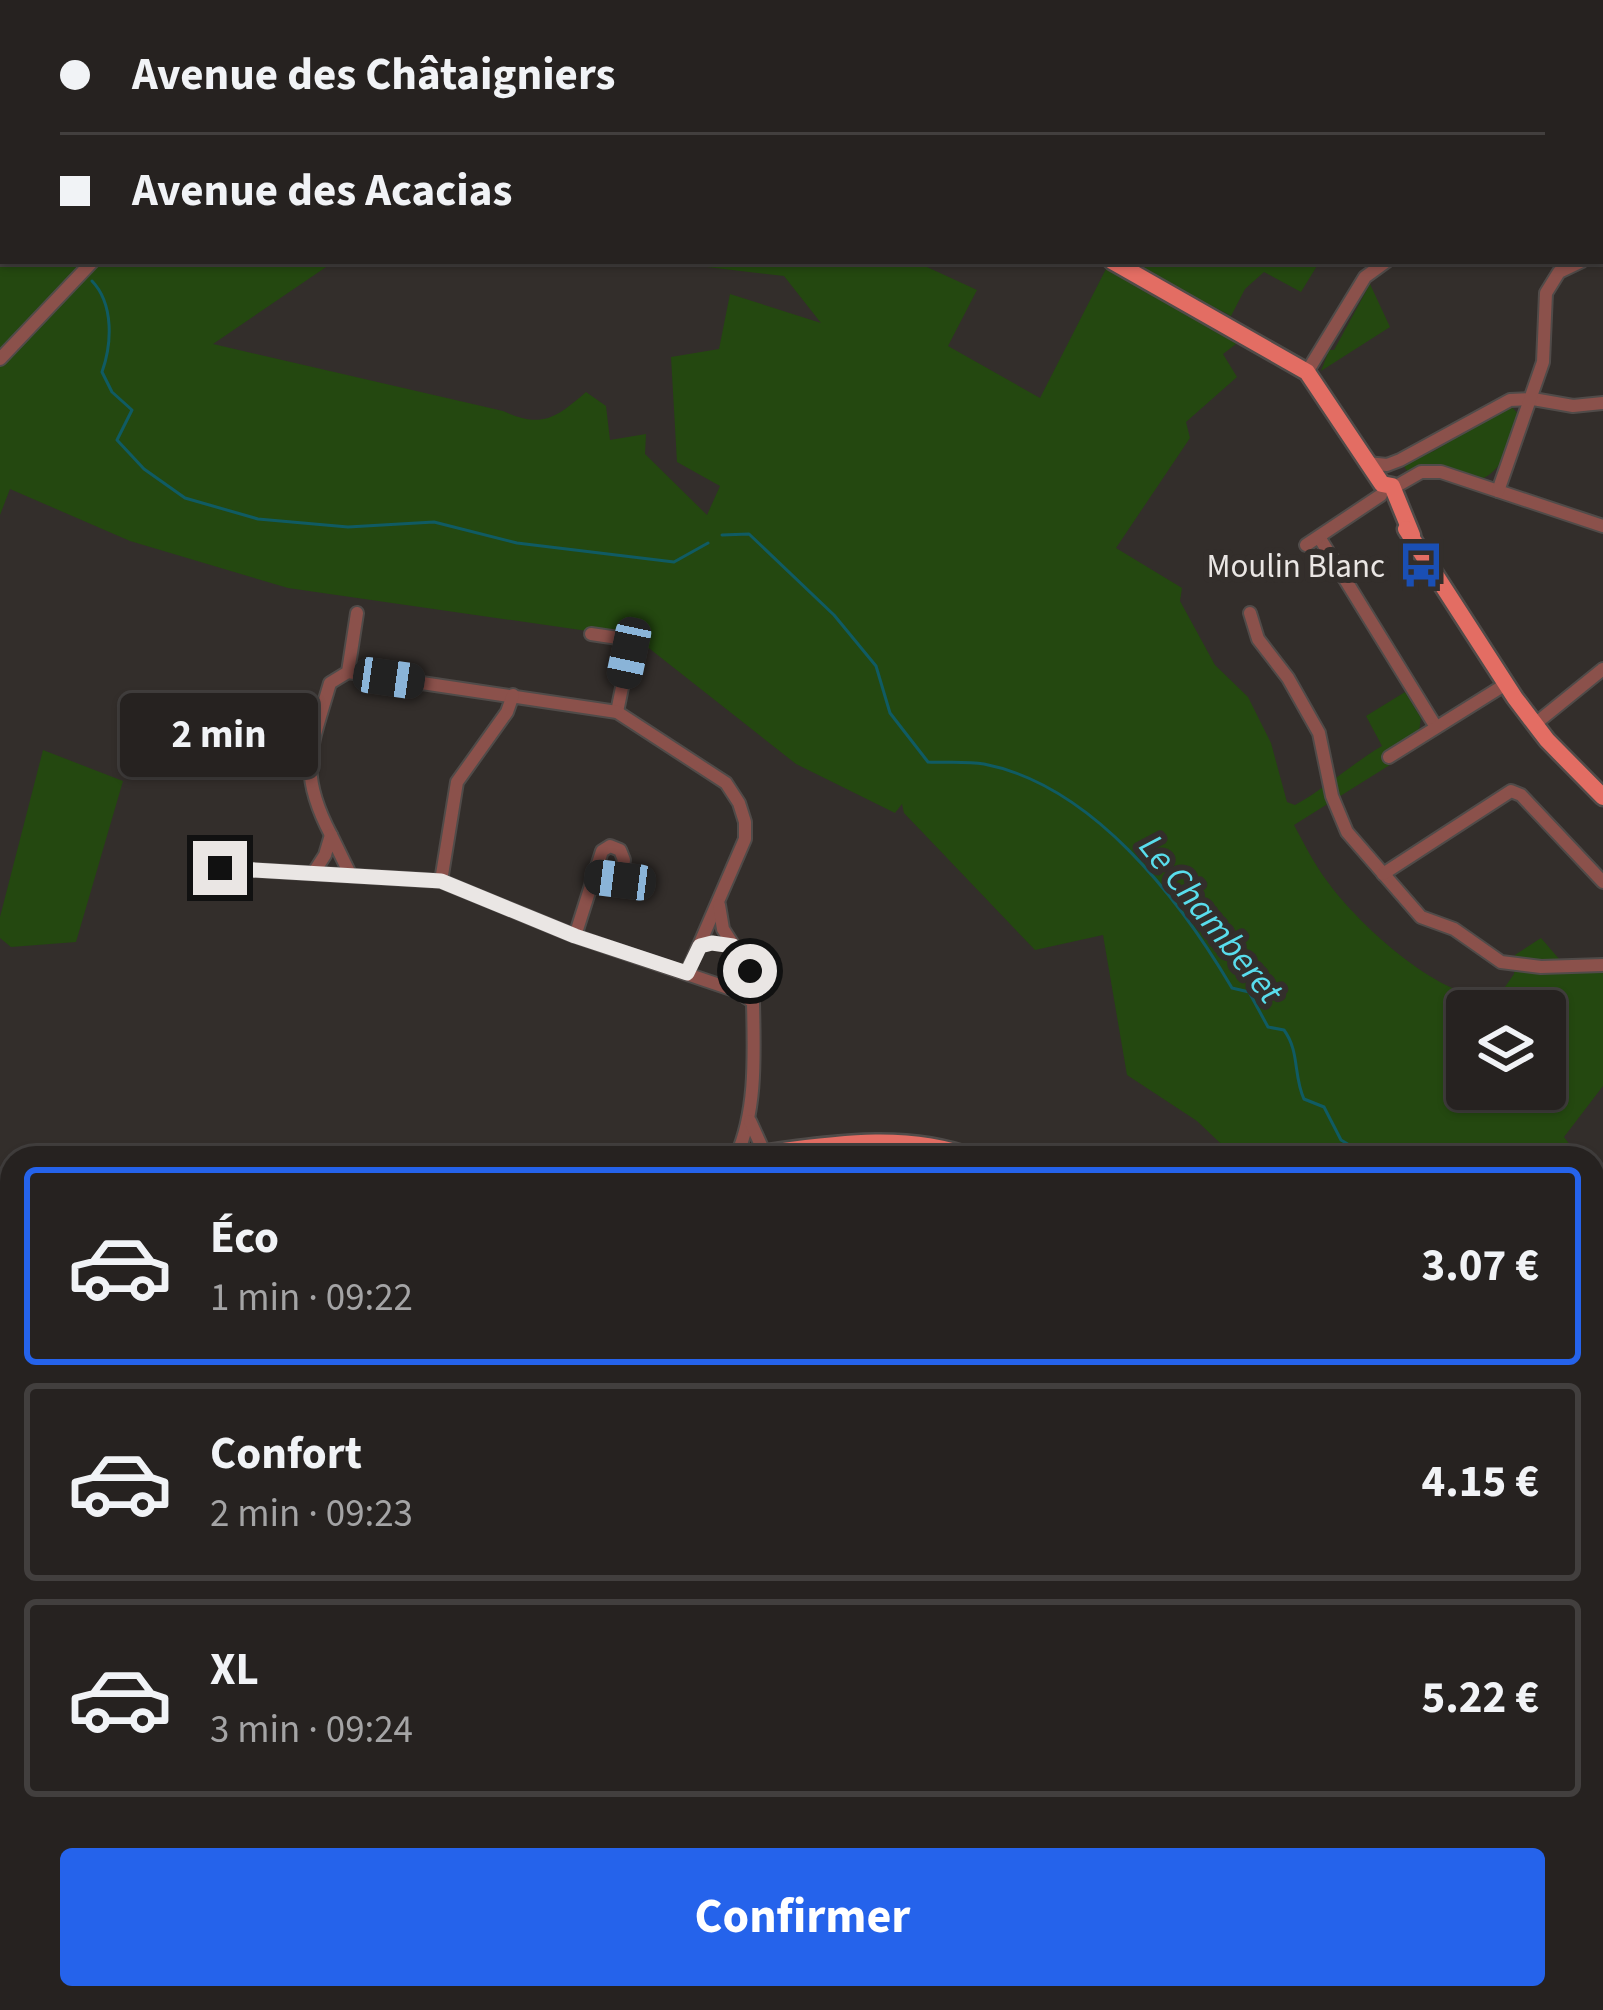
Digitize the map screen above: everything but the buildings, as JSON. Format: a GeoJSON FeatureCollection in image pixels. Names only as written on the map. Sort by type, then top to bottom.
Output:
{"type":"FeatureCollection","features":[{"type":"Feature","properties":{"kind":"main road"},"geometry":{"type":"LineString","coordinates":[[1117,264],[1306,372],[1387,490],[1506,684],[1535,724],[1603,797]]}},
{"type":"Feature","properties":{"kind":"main road"},"geometry":{"type":"LineString","coordinates":[[853,1146],[897,1142],[930,1146]]}},
{"type":"Feature","properties":{"kind":"street"},"geometry":{"type":"LineString","coordinates":[[0,359],[90,264]]}},
{"type":"Feature","properties":{"kind":"street"},"geometry":{"type":"LineString","coordinates":[[1306,372],[1365,277],[1383,264]]}},
{"type":"Feature","properties":{"kind":"street"},"geometry":{"type":"LineString","coordinates":[[1498,490],[1544,362],[1546,292],[1559,272],[1576,264]]}},
{"type":"Feature","properties":{"kind":"street"},"geometry":{"type":"LineString","coordinates":[[1367,463],[1396,462],[1510,400],[1603,404]]}},
{"type":"Feature","properties":{"kind":"street"},"geometry":{"type":"LineString","coordinates":[[1387,490],[1396,462]]}},
{"type":"Feature","properties":{"kind":"street"},"geometry":{"type":"LineString","coordinates":[[1306,545],[1387,490],[1430,471],[1603,526]]}},
{"type":"Feature","properties":{"kind":"street"},"geometry":{"type":"LineString","coordinates":[[1319,537],[1436,727]]}},
{"type":"Feature","properties":{"kind":"street"},"geometry":{"type":"LineString","coordinates":[[1250,613],[1258,639],[1288,678],[1319,733],[1332,796],[1347,832],[1421,917],[1454,929],[1501,962],[1541,967],[1603,965]]}},
{"type":"Feature","properties":{"kind":"street"},"geometry":{"type":"LineString","coordinates":[[347,672],[357,614]]}},
{"type":"Feature","properties":{"kind":"street"},"geometry":{"type":"LineString","coordinates":[[591,634],[618,638],[629,653],[617,712]]}},
{"type":"Feature","properties":{"kind":"street"},"geometry":{"type":"LineString","coordinates":[[1535,724],[1603,669]]}},
{"type":"Feature","properties":{"kind":"street"},"geometry":{"type":"LineString","coordinates":[[350,874],[317,809],[308,765],[330,683],[347,672],[617,712],[726,783],[739,803],[745,838],[687,973]]}},
{"type":"Feature","properties":{"kind":"street"},"geometry":{"type":"LineString","coordinates":[[1390,757],[1506,684]]}},
{"type":"Feature","properties":{"kind":"street"},"geometry":{"type":"LineString","coordinates":[[441,881],[457,782],[507,712],[513,695]]}},
{"type":"Feature","properties":{"kind":"street"},"geometry":{"type":"LineString","coordinates":[[1382,874],[1511,791],[1521,795],[1603,883]]}},
{"type":"Feature","properties":{"kind":"street"},"geometry":{"type":"LineString","coordinates":[[314,872],[331,835]]}},
{"type":"Feature","properties":{"kind":"street"},"geometry":{"type":"LineString","coordinates":[[220,868],[441,881],[575,936],[737,991],[753,1002]]}},
{"type":"Feature","properties":{"kind":"street"},"geometry":{"type":"LineString","coordinates":[[575,936],[596,877]]}},
{"type":"Feature","properties":{"kind":"street"},"geometry":{"type":"LineString","coordinates":[[718,903],[723,929],[750,971],[753,1002],[749,1121],[738,1146]]}},
{"type":"Feature","properties":{"kind":"street"},"geometry":{"type":"LineString","coordinates":[[700,946],[733,946]]}},
{"type":"Feature","properties":{"kind":"street"},"geometry":{"type":"LineString","coordinates":[[749,1121],[761,1146]]}},
{"type":"Feature","properties":{"kind":"green space"},"geometry":{"type":"Polygon","coordinates":[[[0,264],[331,264],[213,344],[528,419],[557,414],[586,392],[606,406],[610,440],[646,434],[645,454],[707,515],[720,486],[677,462],[671,357],[719,349],[730,294],[821,323],[784,276],[682,264],[921,264],[977,290],[948,346],[1040,398],[1108,265],[1240,341],[1223,354],[1237,377],[1186,422],[1190,438],[1116,548],[1182,588],[1180,601],[1215,665],[1248,697],[1271,743],[1287,802],[1295,805],[1382,746],[1366,716],[1405,692],[1421,718],[1419,731],[1386,751],[1393,763],[1294,825],[1322,874],[1359,918],[1404,958],[1459,990],[1446,990],[1446,1110],[1566,1110],[1566,990],[1503,990],[1514,974],[1515,955],[1541,938],[1566,967],[1603,965],[1603,1086],[1564,1137],[1571,1146],[1223,1146],[1197,1121],[1127,1075],[1103,935],[1035,950],[904,813],[902,804],[895,813],[796,764],[636,638],[288,588],[130,541],[10,489],[0,515],[0,264]]]}},
{"type":"Feature","properties":{"kind":"green space"},"geometry":{"type":"Polygon","coordinates":[[[1132,264],[1318,264],[1301,292],[1264,272],[1245,289],[1231,316],[1132,264]]]}},
{"type":"Feature","properties":{"kind":"green space"},"geometry":{"type":"Polygon","coordinates":[[[1370,284],[1390,327],[1321,371],[1329,350],[1334,350],[1370,284]]]}},
{"type":"Feature","properties":{"kind":"green space"},"geometry":{"type":"Polygon","coordinates":[[[1510,405],[1520,416],[1506,454],[1488,476],[1479,480],[1449,467],[1409,474],[1402,463],[1434,451],[1510,405]]]}},
{"type":"Feature","properties":{"kind":"green space"},"geometry":{"type":"Polygon","coordinates":[[[43,750],[123,781],[76,942],[11,947],[0,938],[0,917],[43,750]]]}},
{"type":"Feature","properties":{"kind":"waterway","name":"Le Chamberet"},"geometry":{"type":"LineString","coordinates":[[92,281],[104,301],[109,325],[102,372],[112,392],[132,410],[117,440],[144,469],[185,498],[258,519],[348,527],[434,522],[517,543],[674,562],[708,543]]}},
{"type":"Feature","properties":{"kind":"waterway","name":"Le Chamberet"},"geometry":{"type":"LineString","coordinates":[[722,535],[749,534],[834,615],[876,666],[890,713],[928,762],[984,764],[1023,776],[1061,795],[1129,850],[1186,918],[1232,988],[1249,992],[1268,1027],[1284,1030],[1304,1099],[1324,1107],[1341,1140],[1351,1146]]}},
{"type":"Feature","properties":{"kind":"place","name":"Moulin Blanc"},"geometry":{"type":"Point","coordinates":[1421,565]}},
{"type":"Feature","properties":{"kind":"route"},"geometry":{"type":"LineString","coordinates":[[220,868],[441,881],[575,936],[687,973],[700,946],[712,943],[733,946],[750,971]]}}]}
